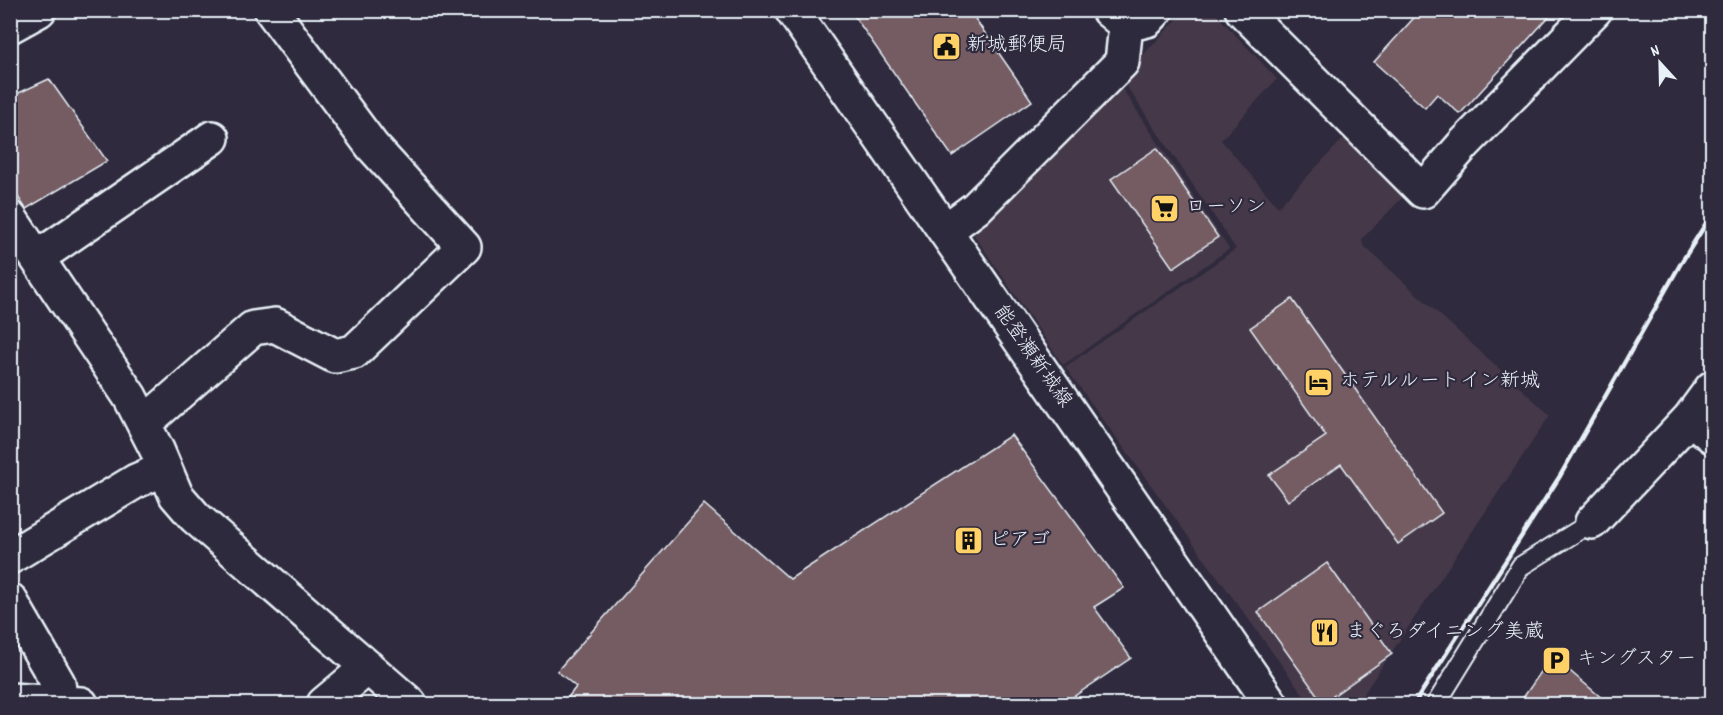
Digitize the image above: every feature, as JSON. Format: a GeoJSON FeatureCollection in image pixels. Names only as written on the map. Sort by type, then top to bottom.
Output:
{"type":"FeatureCollection","features":[{"type":"Feature","properties":{"kind":"street"},"geometry":{"type":"LineString","coordinates":[[10,26],[39,10]]}},
{"type":"Feature","properties":{"kind":"street"},"geometry":{"type":"LineString","coordinates":[[142,420],[156,413],[253,328],[275,325],[335,356],[354,352],[464,247],[372,146],[271,10]]}},
{"type":"Feature","properties":{"kind":"street","name":"能登瀬新城線"},"geometry":{"type":"LineString","coordinates":[[792,10],[1271,705]]}},
{"type":"Feature","properties":{"kind":"street"},"geometry":{"type":"LineString","coordinates":[[945,231],[976,208],[1122,62],[1117,18],[1147,20],[1156,10]]}},
{"type":"Feature","properties":{"kind":"street"},"geometry":{"type":"LineString","coordinates":[[1242,10],[1423,190],[1464,144],[1594,10]]}},
{"type":"Feature","properties":{"kind":"street"},"geometry":{"type":"LineString","coordinates":[[37,258],[212,138]]}},
{"type":"Feature","properties":{"kind":"street"},"geometry":{"type":"LineString","coordinates":[[10,218],[130,397],[176,495],[195,517],[410,705]]}},
{"type":"Feature","properties":{"kind":"street"},"geometry":{"type":"LineString","coordinates":[[1592,522],[1701,427],[1713,388]]}},
{"type":"Feature","properties":{"kind":"street"},"geometry":{"type":"LineString","coordinates":[[10,557],[136,481],[164,469]]}},
{"type":"Feature","properties":{"kind":"street"},"geometry":{"type":"LineString","coordinates":[[10,600],[72,703]]}},
{"type":"Feature","properties":{"kind":"street"},"geometry":{"type":"LineString","coordinates":[[324,705],[368,667]]}},
{"type":"Feature","properties":{"kind":"street"},"geometry":{"type":"LineString","coordinates":[[10,700],[72,703]]}},
{"type":"Feature","properties":{"kind":"lane"},"geometry":{"type":"LineString","coordinates":[[1436,705],[1521,566],[1592,522]]}},
{"type":"Feature","properties":{"kind":"shaded area"},"geometry":{"type":"Polygon","coordinates":[[[1185,11],[1213,11],[1277,79],[1221,140],[1278,207],[1345,137],[1403,197],[1362,239],[1363,245],[1550,415],[1357,704],[1310,704],[1065,367],[1236,249],[1121,78],[1185,11]]]}},
{"type":"Feature","properties":{"kind":"shaded area"},"geometry":{"type":"Polygon","coordinates":[[[1117,81],[1229,249],[1063,365],[970,229],[1117,81]]]}},
{"type":"Feature","properties":{"kind":"building"},"geometry":{"type":"Polygon","coordinates":[[[850,10],[969,10],[1032,101],[952,156],[850,10]]]}},
{"type":"Feature","properties":{"kind":"building"},"geometry":{"type":"Polygon","coordinates":[[[1421,10],[1555,10],[1460,114],[1437,94],[1425,108],[1374,62],[1421,10]]]}},
{"type":"Feature","properties":{"kind":"building"},"geometry":{"type":"Polygon","coordinates":[[[49,79],[107,161],[26,209],[10,185],[10,97],[49,79]]]}},
{"type":"Feature","properties":{"kind":"building","name":"ローソン"},"geometry":{"type":"Polygon","coordinates":[[[1157,148],[1218,237],[1173,268],[1111,179],[1157,148]]]}},
{"type":"Feature","properties":{"kind":"building","name":"ホテルルートイン新城"},"geometry":{"type":"Polygon","coordinates":[[[1292,299],[1442,513],[1398,544],[1341,464],[1288,501],[1269,475],[1326,436],[1250,328],[1292,299]]]}},
{"type":"Feature","properties":{"kind":"building","name":"ピアゴ"},"geometry":{"type":"Polygon","coordinates":[[[1011,435],[1124,588],[1094,607],[1131,658],[1061,705],[562,705],[576,687],[557,671],[704,504],[790,579],[1011,435]]]}},
{"type":"Feature","properties":{"kind":"building","name":"まぐろダイニング美蔵"},"geometry":{"type":"Polygon","coordinates":[[[1327,563],[1392,654],[1323,703],[1258,612],[1327,563]]]}},
{"type":"Feature","properties":{"kind":"building"},"geometry":{"type":"Polygon","coordinates":[[[1552,656],[1610,705],[1518,705],[1552,656]]]}},
{"type":"Feature","properties":{"kind":"railway"},"geometry":{"type":"LineString","coordinates":[[1414,704],[1560,476],[1681,263],[1712,214]]}},
{"type":"Feature","properties":{"kind":"place","name":"新城郵便局"},"geometry":{"type":"Point","coordinates":[946,46]}},
{"type":"Feature","properties":{"kind":"place","name":"ローソン"},"geometry":{"type":"Point","coordinates":[1165,208]}},
{"type":"Feature","properties":{"kind":"place","name":"ホテルルートイン新城"},"geometry":{"type":"Point","coordinates":[1319,382]}},
{"type":"Feature","properties":{"kind":"place","name":"ピアゴ"},"geometry":{"type":"Point","coordinates":[969,541]}},
{"type":"Feature","properties":{"kind":"place","name":"まぐろダイニング美蔵"},"geometry":{"type":"Point","coordinates":[1325,633]}},
{"type":"Feature","properties":{"kind":"place","name":"キングスター"},"geometry":{"type":"Point","coordinates":[1556,660]}}]}
